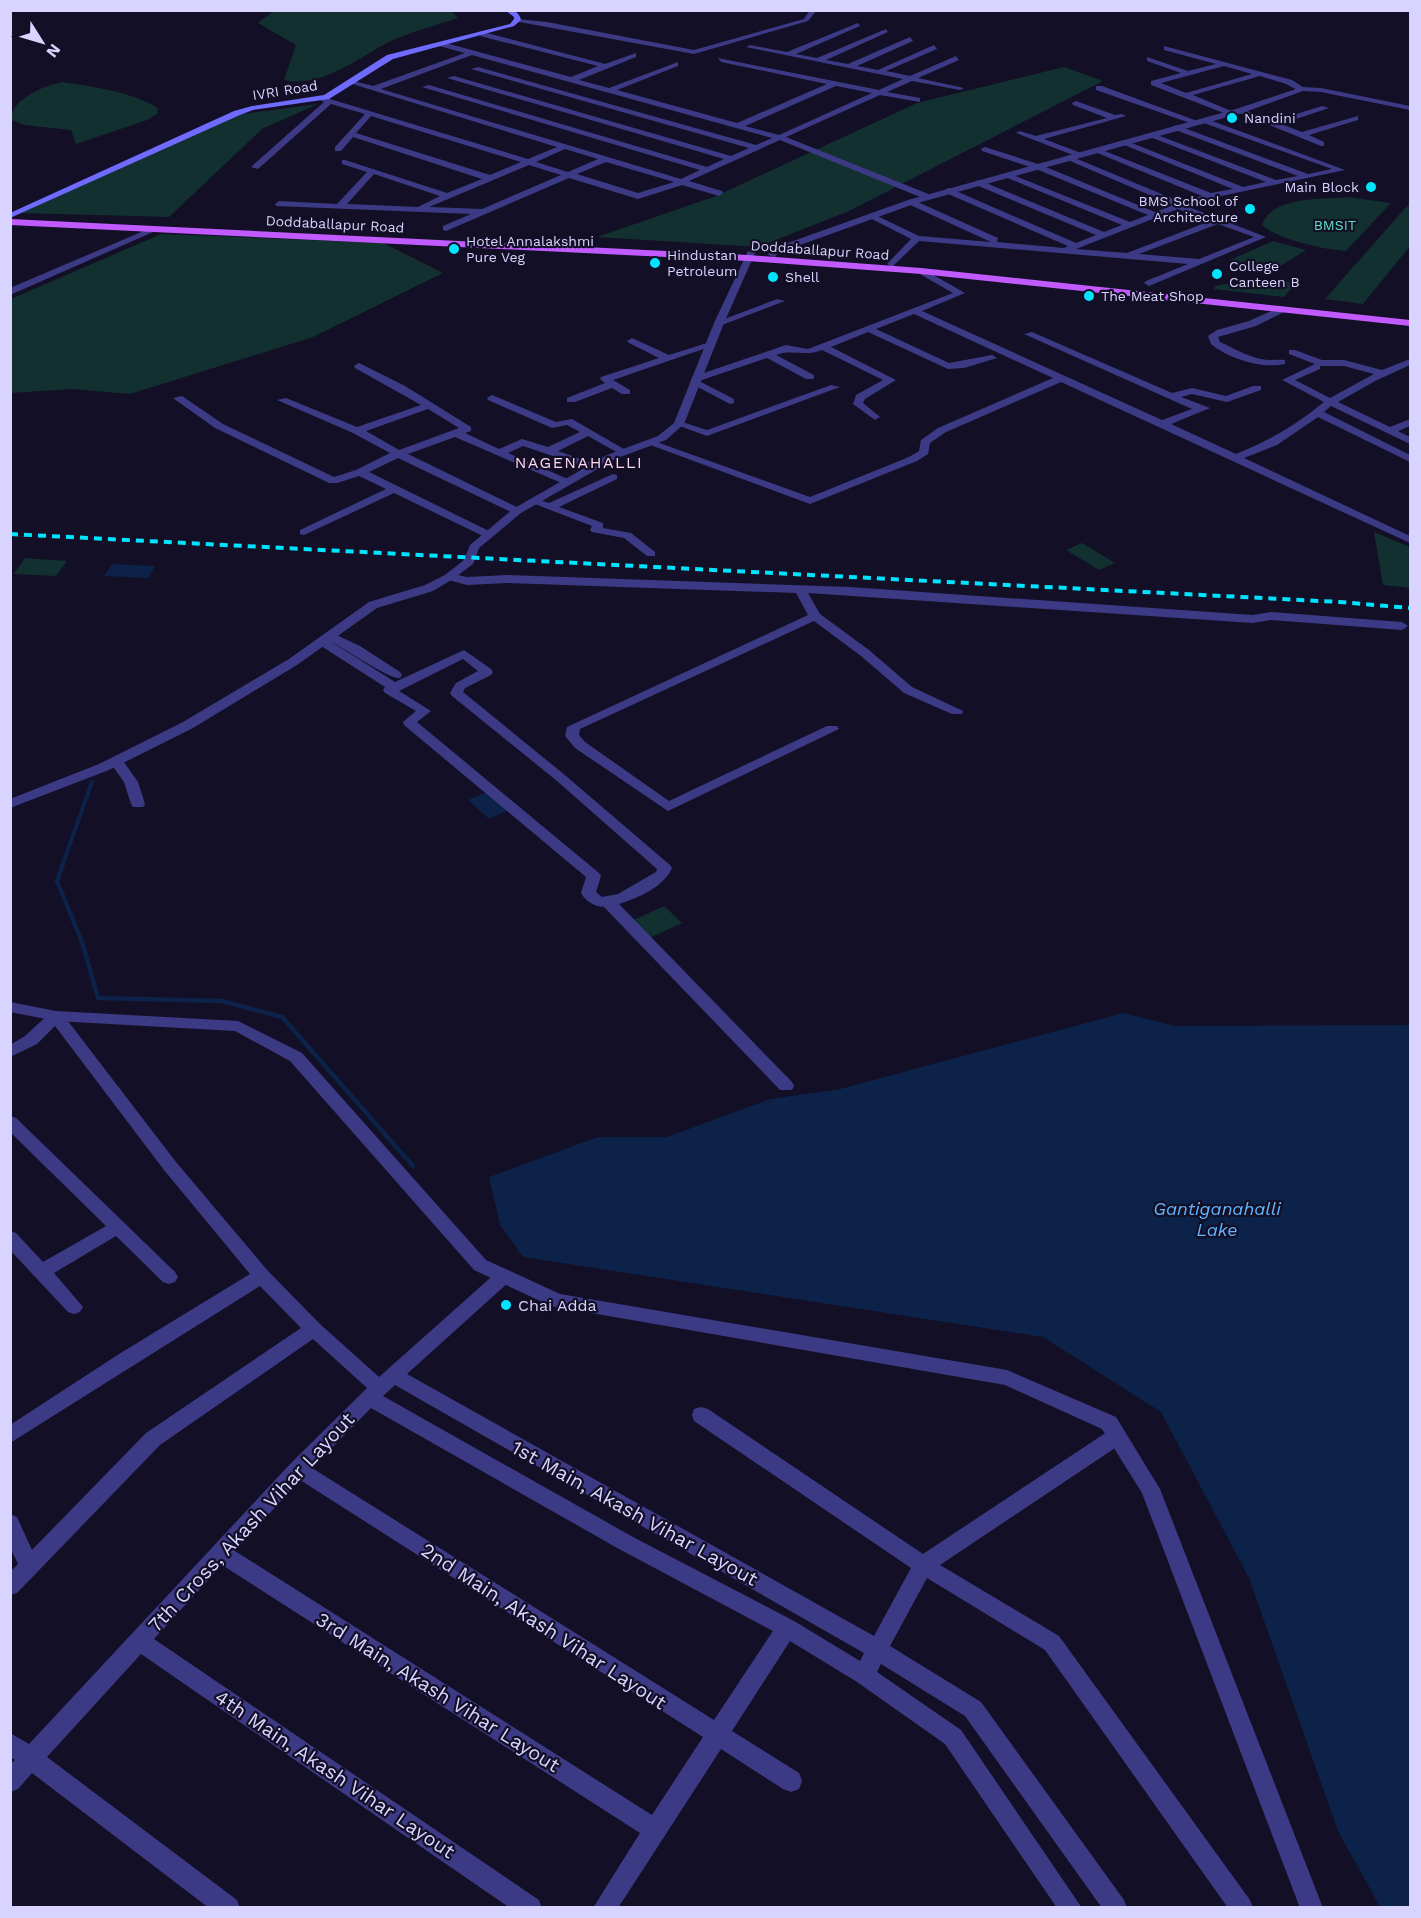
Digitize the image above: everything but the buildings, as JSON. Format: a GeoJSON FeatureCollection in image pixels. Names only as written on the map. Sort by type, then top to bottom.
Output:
{"type":"FeatureCollection","features":[{"type":"Feature","properties":{"kind":"main road"},"geometry":{"type":"LineString","coordinates":[[508,10],[517,16],[517,21]]}},
{"type":"Feature","properties":{"kind":"main road","name":"IVRI Road"},"geometry":{"type":"LineString","coordinates":[[10,216],[237,113],[252,108],[326,97],[390,57],[512,26],[517,21]]}},
{"type":"Feature","properties":{"kind":"main road","name":"Doddaballapur Road"},"geometry":{"type":"LineString","coordinates":[[10,216],[750,256]]}},
{"type":"Feature","properties":{"kind":"main road","name":"Doddaballapur Road"},"geometry":{"type":"LineString","coordinates":[[10,222],[892,264],[1410,315]]}},
{"type":"Feature","properties":{"kind":"main road","name":"Doddaballapur Road"},"geometry":{"type":"LineString","coordinates":[[770,257],[1410,323]]}},
{"type":"Feature","properties":{"kind":"street"},"geometry":{"type":"LineString","coordinates":[[517,21],[694,52],[806,20],[814,10]]}},
{"type":"Feature","properties":{"kind":"street"},"geometry":{"type":"LineString","coordinates":[[788,54],[858,25]]}},
{"type":"Feature","properties":{"kind":"street"},"geometry":{"type":"LineString","coordinates":[[819,60],[886,31]]}},
{"type":"Feature","properties":{"kind":"street"},"geometry":{"type":"LineString","coordinates":[[483,34],[605,66]]}},
{"type":"Feature","properties":{"kind":"street"},"geometry":{"type":"LineString","coordinates":[[850,66],[910,39]]}},
{"type":"Feature","properties":{"kind":"street"},"geometry":{"type":"LineString","coordinates":[[442,44],[781,138],[928,197]]}},
{"type":"Feature","properties":{"kind":"street"},"geometry":{"type":"LineString","coordinates":[[750,46],[960,87]]}},
{"type":"Feature","properties":{"kind":"street"},"geometry":{"type":"LineString","coordinates":[[879,72],[934,47]]}},
{"type":"Feature","properties":{"kind":"street"},"geometry":{"type":"LineString","coordinates":[[1167,48],[1289,82],[1302,89]]}},
{"type":"Feature","properties":{"kind":"street"},"geometry":{"type":"LineString","coordinates":[[374,89],[473,52]]}},
{"type":"Feature","properties":{"kind":"street"},"geometry":{"type":"LineString","coordinates":[[571,80],[633,55]]}},
{"type":"Feature","properties":{"kind":"street"},"geometry":{"type":"LineString","coordinates":[[320,98],[638,196],[682,182],[956,58]]}},
{"type":"Feature","properties":{"kind":"street"},"geometry":{"type":"LineString","coordinates":[[1150,59],[1189,74]]}},
{"type":"Feature","properties":{"kind":"street"},"geometry":{"type":"LineString","coordinates":[[400,97],[499,60]]}},
{"type":"Feature","properties":{"kind":"street"},"geometry":{"type":"LineString","coordinates":[[721,60],[917,100]]}},
{"type":"Feature","properties":{"kind":"street"},"geometry":{"type":"LineString","coordinates":[[610,90],[675,64]]}},
{"type":"Feature","properties":{"kind":"street"},"geometry":{"type":"LineString","coordinates":[[1224,64],[1154,83],[1186,96],[1274,124],[1322,144]]}},
{"type":"Feature","properties":{"kind":"street"},"geometry":{"type":"LineString","coordinates":[[475,69],[757,148]]}},
{"type":"Feature","properties":{"kind":"street"},"geometry":{"type":"LineString","coordinates":[[1186,96],[1260,74]]}},
{"type":"Feature","properties":{"kind":"street"},"geometry":{"type":"LineString","coordinates":[[451,78],[732,159]]}},
{"type":"Feature","properties":{"kind":"street"},"geometry":{"type":"LineString","coordinates":[[350,82],[719,193]]}},
{"type":"Feature","properties":{"kind":"street"},"geometry":{"type":"LineString","coordinates":[[738,126],[836,83]]}},
{"type":"Feature","properties":{"kind":"street"},"geometry":{"type":"LineString","coordinates":[[426,87],[708,170]]}},
{"type":"Feature","properties":{"kind":"street"},"geometry":{"type":"LineString","coordinates":[[1064,250],[1180,205],[1210,196],[1341,171],[1099,88]]}},
{"type":"Feature","properties":{"kind":"street"},"geometry":{"type":"LineString","coordinates":[[770,257],[784,248],[911,202],[1236,112],[1302,89],[1321,90],[1410,108]]}},
{"type":"Feature","properties":{"kind":"street"},"geometry":{"type":"LineString","coordinates":[[539,139],[638,98]]}},
{"type":"Feature","properties":{"kind":"street"},"geometry":{"type":"LineString","coordinates":[[255,167],[329,101]]}},
{"type":"Feature","properties":{"kind":"street"},"geometry":{"type":"LineString","coordinates":[[1036,139],[1119,117],[1076,103]]}},
{"type":"Feature","properties":{"kind":"street"},"geometry":{"type":"LineString","coordinates":[[1274,124],[1325,108]]}},
{"type":"Feature","properties":{"kind":"street"},"geometry":{"type":"LineString","coordinates":[[338,148],[370,113]]}},
{"type":"Feature","properties":{"kind":"street"},"geometry":{"type":"LineString","coordinates":[[1302,135],[1355,118]]}},
{"type":"Feature","properties":{"kind":"street"},"geometry":{"type":"LineString","coordinates":[[1176,128],[1308,177]]}},
{"type":"Feature","properties":{"kind":"street"},"geometry":{"type":"LineString","coordinates":[[351,134],[489,178]]}},
{"type":"Feature","properties":{"kind":"street"},"geometry":{"type":"LineString","coordinates":[[1020,134],[1078,155]]}},
{"type":"Feature","properties":{"kind":"street"},"geometry":{"type":"LineString","coordinates":[[1149,135],[1276,183]]}},
{"type":"Feature","properties":{"kind":"street"},"geometry":{"type":"LineString","coordinates":[[1121,142],[1243,189]]}},
{"type":"Feature","properties":{"kind":"street"},"geometry":{"type":"LineString","coordinates":[[416,209],[564,147]]}},
{"type":"Feature","properties":{"kind":"street"},"geometry":{"type":"LineString","coordinates":[[985,149],[1155,215]]}},
{"type":"Feature","properties":{"kind":"street"},"geometry":{"type":"LineString","coordinates":[[1094,150],[1210,196]]}},
{"type":"Feature","properties":{"kind":"street"},"geometry":{"type":"LineString","coordinates":[[1067,158],[1262,237],[1149,283]]}},
{"type":"Feature","properties":{"kind":"street"},"geometry":{"type":"LineString","coordinates":[[446,228],[605,159]]}},
{"type":"Feature","properties":{"kind":"street"},"geometry":{"type":"LineString","coordinates":[[345,162],[447,196]]}},
{"type":"Feature","properties":{"kind":"street"},"geometry":{"type":"LineString","coordinates":[[340,206],[373,171]]}},
{"type":"Feature","properties":{"kind":"street"},"geometry":{"type":"LineString","coordinates":[[1008,175],[1130,225]]}},
{"type":"Feature","properties":{"kind":"street"},"geometry":{"type":"LineString","coordinates":[[979,183],[1103,235]]}},
{"type":"Feature","properties":{"kind":"street"},"geometry":{"type":"LineString","coordinates":[[949,192],[1076,246]]}},
{"type":"Feature","properties":{"kind":"street"},"geometry":{"type":"LineString","coordinates":[[911,202],[1005,245]]}},
{"type":"Feature","properties":{"kind":"street"},"geometry":{"type":"LineString","coordinates":[[279,204],[484,212]]}},
{"type":"Feature","properties":{"kind":"street"},"geometry":{"type":"LineString","coordinates":[[870,216],[917,238],[1199,262]]}},
{"type":"Feature","properties":{"kind":"street"},"geometry":{"type":"LineString","coordinates":[[1126,256],[1218,221]]}},
{"type":"Feature","properties":{"kind":"street"},"geometry":{"type":"LineString","coordinates":[[10,292],[156,228]]}},
{"type":"Feature","properties":{"kind":"street"},"geometry":{"type":"LineString","coordinates":[[892,264],[917,238]]}},
{"type":"Feature","properties":{"kind":"street"},"geometry":{"type":"LineString","coordinates":[[10,804],[116,761],[188,725],[293,662],[373,605],[429,588],[449,577],[469,562],[474,547],[487,534],[517,511],[594,467],[624,452],[650,443],[679,424],[719,323],[750,256]]}},
{"type":"Feature","properties":{"kind":"street"},"geometry":{"type":"LineString","coordinates":[[695,381],[786,348],[809,352],[960,293],[921,271]]}},
{"type":"Feature","properties":{"kind":"street"},"geometry":{"type":"LineString","coordinates":[[719,323],[780,301]]}},
{"type":"Feature","properties":{"kind":"street"},"geometry":{"type":"LineString","coordinates":[[1282,362],[1272,364],[1256,362],[1216,344],[1213,336],[1222,331],[1241,328],[1260,321],[1283,309]]}},
{"type":"Feature","properties":{"kind":"street"},"geometry":{"type":"LineString","coordinates":[[914,311],[1161,423],[1410,540]]}},
{"type":"Feature","properties":{"kind":"street"},"geometry":{"type":"LineString","coordinates":[[868,329],[948,366],[964,365],[992,358]]}},
{"type":"Feature","properties":{"kind":"street"},"geometry":{"type":"LineString","coordinates":[[1029,334],[1202,409]]}},
{"type":"Feature","properties":{"kind":"street"},"geometry":{"type":"LineString","coordinates":[[632,341],[667,358]]}},
{"type":"Feature","properties":{"kind":"street"},"geometry":{"type":"LineString","coordinates":[[626,392],[605,379],[710,345]]}},
{"type":"Feature","properties":{"kind":"street"},"geometry":{"type":"LineString","coordinates":[[823,346],[891,381],[860,397],[858,404],[875,417]]}},
{"type":"Feature","properties":{"kind":"street"},"geometry":{"type":"LineString","coordinates":[[1292,352],[1317,362],[1350,364],[1384,374]]}},
{"type":"Feature","properties":{"kind":"street"},"geometry":{"type":"LineString","coordinates":[[769,355],[810,377]]}},
{"type":"Feature","properties":{"kind":"street"},"geometry":{"type":"LineString","coordinates":[[1235,458],[1274,443],[1330,402],[1410,362]]}},
{"type":"Feature","properties":{"kind":"street"},"geometry":{"type":"LineString","coordinates":[[178,398],[219,426],[256,442],[327,479],[339,479],[360,472],[399,454],[467,429],[401,388],[359,366]]}},
{"type":"Feature","properties":{"kind":"street"},"geometry":{"type":"LineString","coordinates":[[1316,367],[1287,380],[1410,441]]}},
{"type":"Feature","properties":{"kind":"street"},"geometry":{"type":"LineString","coordinates":[[650,443],[810,501],[914,459],[924,452],[925,442],[942,430],[1061,378]]}},
{"type":"Feature","properties":{"kind":"street"},"geometry":{"type":"LineString","coordinates":[[695,381],[730,401]]}},
{"type":"Feature","properties":{"kind":"street"},"geometry":{"type":"LineString","coordinates":[[571,400],[613,384]]}},
{"type":"Feature","properties":{"kind":"street"},"geometry":{"type":"LineString","coordinates":[[679,424],[707,433],[835,387]]}},
{"type":"Feature","properties":{"kind":"street"},"geometry":{"type":"LineString","coordinates":[[1161,423],[1257,388]]}},
{"type":"Feature","properties":{"kind":"street"},"geometry":{"type":"LineString","coordinates":[[1172,396],[1192,391],[1227,399]]}},
{"type":"Feature","properties":{"kind":"street"},"geometry":{"type":"LineString","coordinates":[[492,398],[556,426],[568,421],[624,452]]}},
{"type":"Feature","properties":{"kind":"street"},"geometry":{"type":"LineString","coordinates":[[282,400],[357,431],[517,511]]}},
{"type":"Feature","properties":{"kind":"street"},"geometry":{"type":"LineString","coordinates":[[357,431],[428,406]]}},
{"type":"Feature","properties":{"kind":"street"},"geometry":{"type":"LineString","coordinates":[[1318,413],[1410,459]]}},
{"type":"Feature","properties":{"kind":"street"},"geometry":{"type":"LineString","coordinates":[[1390,431],[1410,422]]}},
{"type":"Feature","properties":{"kind":"street"},"geometry":{"type":"LineString","coordinates":[[549,451],[590,432]]}},
{"type":"Feature","properties":{"kind":"street"},"geometry":{"type":"LineString","coordinates":[[455,433],[566,482]]}},
{"type":"Feature","properties":{"kind":"street"},"geometry":{"type":"LineString","coordinates":[[498,453],[522,442],[594,467]]}},
{"type":"Feature","properties":{"kind":"street"},"geometry":{"type":"LineString","coordinates":[[360,472],[487,534]]}},
{"type":"Feature","properties":{"kind":"street"},"geometry":{"type":"LineString","coordinates":[[550,507],[613,477]]}},
{"type":"Feature","properties":{"kind":"street"},"geometry":{"type":"LineString","coordinates":[[304,532],[396,488]]}},
{"type":"Feature","properties":{"kind":"street"},"geometry":{"type":"LineString","coordinates":[[533,501],[600,525],[596,530],[627,535],[651,554]]}},
{"type":"Feature","properties":{"kind":"street"},"geometry":{"type":"LineString","coordinates":[[449,577],[467,581],[507,579],[800,589],[1253,619],[1270,616],[1402,626]]}},
{"type":"Feature","properties":{"kind":"street"},"geometry":{"type":"LineString","coordinates":[[800,589],[815,616],[865,653],[908,690],[957,711]]}},
{"type":"Feature","properties":{"kind":"street"},"geometry":{"type":"LineString","coordinates":[[815,616],[574,727],[572,736],[580,745],[668,807],[832,729]]}},
{"type":"Feature","properties":{"kind":"street"},"geometry":{"type":"LineString","coordinates":[[326,639],[356,649],[394,680]]}},
{"type":"Feature","properties":{"kind":"street"},"geometry":{"type":"LineString","coordinates":[[326,639],[344,656],[394,680]]}},
{"type":"Feature","properties":{"kind":"street"},"geometry":{"type":"LineString","coordinates":[[344,656],[356,649]]}},
{"type":"Feature","properties":{"kind":"street"},"geometry":{"type":"LineString","coordinates":[[464,654],[487,672],[456,688],[456,693],[525,746],[665,868],[664,872],[655,880],[608,902],[599,902],[588,893],[594,876],[410,722],[425,711],[389,690],[394,680],[464,654]]}},
{"type":"Feature","properties":{"kind":"street"},"geometry":{"type":"LineString","coordinates":[[116,761],[131,782],[138,804]]}},
{"type":"Feature","properties":{"kind":"street"},"geometry":{"type":"LineString","coordinates":[[608,902],[786,1086]]}},
{"type":"Feature","properties":{"kind":"street"},"geometry":{"type":"LineString","coordinates":[[10,1007],[56,1016],[238,1026],[296,1057],[480,1265],[557,1301],[1006,1378],[1109,1423],[1150,1489],[1312,1908]]}},
{"type":"Feature","properties":{"kind":"street"},"geometry":{"type":"LineString","coordinates":[[10,1052],[31,1040],[56,1016]]}},
{"type":"Feature","properties":{"kind":"street"},"geometry":{"type":"LineString","coordinates":[[56,1016],[170,1166],[262,1276],[314,1329],[380,1387],[626,1543],[787,1628],[864,1675],[953,1737],[1071,1908]]}},
{"type":"Feature","properties":{"kind":"street"},"geometry":{"type":"LineString","coordinates":[[10,1122],[169,1277]]}},
{"type":"Feature","properties":{"kind":"street"},"geometry":{"type":"LineString","coordinates":[[41,1272],[118,1227]]}},
{"type":"Feature","properties":{"kind":"street"},"geometry":{"type":"LineString","coordinates":[[10,1238],[74,1307]]}},
{"type":"Feature","properties":{"kind":"street"},"geometry":{"type":"LineString","coordinates":[[10,1435],[126,1359],[262,1276]]}},
{"type":"Feature","properties":{"kind":"street","name":"7th Cross, Akash Vihar Layout"},"geometry":{"type":"LineString","coordinates":[[10,1781],[298,1469],[380,1387],[504,1276]]}},
{"type":"Feature","properties":{"kind":"street"},"geometry":{"type":"LineString","coordinates":[[10,1586],[153,1439],[314,1329]]}},
{"type":"Feature","properties":{"kind":"street","name":"1st Main, Akash Vihar Layout"},"geometry":{"type":"LineString","coordinates":[[380,1387],[878,1650],[973,1709],[1116,1908]]}},
{"type":"Feature","properties":{"kind":"street"},"geometry":{"type":"LineString","coordinates":[[701,1415],[923,1565],[1052,1643],[1242,1908]]}},
{"type":"Feature","properties":{"kind":"street"},"geometry":{"type":"LineString","coordinates":[[864,1675],[923,1565],[1117,1436]]}},
{"type":"Feature","properties":{"kind":"street","name":"2nd Main, Akash Vihar Layout"},"geometry":{"type":"LineString","coordinates":[[298,1469],[791,1782]]}},
{"type":"Feature","properties":{"kind":"street"},"geometry":{"type":"LineString","coordinates":[[10,1523],[29,1567]]}},
{"type":"Feature","properties":{"kind":"street","name":"3rd Main, Akash Vihar Layout"},"geometry":{"type":"LineString","coordinates":[[220,1553],[655,1830]]}},
{"type":"Feature","properties":{"kind":"street"},"geometry":{"type":"LineString","coordinates":[[604,1908],[787,1628]]}},
{"type":"Feature","properties":{"kind":"street","name":"4th Main, Akash Vihar Layout"},"geometry":{"type":"LineString","coordinates":[[140,1641],[531,1908]]}},
{"type":"Feature","properties":{"kind":"street"},"geometry":{"type":"LineString","coordinates":[[10,1743],[229,1908]]}},
{"type":"Feature","properties":{"kind":"green space"},"geometry":{"type":"Polygon","coordinates":[[[275,10],[450,10],[458,18],[391,41],[326,76],[298,82],[284,80],[296,45],[258,23],[275,10]]]}},
{"type":"Feature","properties":{"kind":"green space"},"geometry":{"type":"Polygon","coordinates":[[[1064,67],[1103,81],[849,211],[758,247],[597,237],[716,196],[917,103],[1064,67]]]}},
{"type":"Feature","properties":{"kind":"green space"},"geometry":{"type":"Polygon","coordinates":[[[62,82],[112,90],[135,97],[158,108],[157,114],[147,120],[76,144],[71,130],[24,125],[11,120],[12,113],[22,100],[38,90],[62,82]]]}},
{"type":"Feature","properties":{"kind":"green space"},"geometry":{"type":"Polygon","coordinates":[[[318,104],[262,129],[169,217],[20,213],[242,114],[318,104]]]}},
{"type":"Feature","properties":{"kind":"green space","name":"BMSIT"},"geometry":{"type":"Polygon","coordinates":[[[1348,197],[1391,203],[1346,251],[1289,239],[1262,225],[1276,208],[1287,204],[1312,199],[1348,197]]]}},
{"type":"Feature","properties":{"kind":"green space"},"geometry":{"type":"Polygon","coordinates":[[[1407,206],[1410,207],[1410,246],[1363,304],[1325,299],[1407,206]]]}},
{"type":"Feature","properties":{"kind":"green space"},"geometry":{"type":"Polygon","coordinates":[[[161,234],[383,243],[443,273],[313,337],[130,394],[71,389],[11,393],[11,299],[161,234]]]}},
{"type":"Feature","properties":{"kind":"green space"},"geometry":{"type":"Polygon","coordinates":[[[1273,241],[1306,250],[1271,272],[1230,260],[1273,241]]]}},
{"type":"Feature","properties":{"kind":"green space"},"geometry":{"type":"Polygon","coordinates":[[[1277,279],[1296,283],[1284,297],[1214,289],[1215,286],[1232,283],[1268,284],[1277,279]]]}},
{"type":"Feature","properties":{"kind":"green space"},"geometry":{"type":"Polygon","coordinates":[[[1374,532],[1410,547],[1410,588],[1383,585],[1374,532]]]}},
{"type":"Feature","properties":{"kind":"green space"},"geometry":{"type":"Polygon","coordinates":[[[1082,543],[1115,563],[1099,570],[1066,550],[1082,543]]]}},
{"type":"Feature","properties":{"kind":"green space"},"geometry":{"type":"Polygon","coordinates":[[[25,558],[67,561],[56,576],[14,574],[25,558]]]}},
{"type":"Feature","properties":{"kind":"green space"},"geometry":{"type":"Polygon","coordinates":[[[664,906],[682,923],[645,940],[627,923],[664,906]]]}},
{"type":"Feature","properties":{"kind":"water"},"geometry":{"type":"Polygon","coordinates":[[[112,564],[155,566],[148,578],[104,576],[112,564]]]}},
{"type":"Feature","properties":{"kind":"water"},"geometry":{"type":"Polygon","coordinates":[[[487,792],[508,810],[489,819],[468,800],[487,792]]]}},
{"type":"Feature","properties":{"kind":"water","name":"Gantiganahalli Lake"},"geometry":{"type":"Polygon","coordinates":[[[1123,1013],[1175,1026],[1410,1025],[1410,1907],[1380,1907],[1338,1831],[1249,1578],[1161,1412],[1043,1337],[523,1257],[500,1225],[489,1177],[598,1137],[667,1137],[770,1099],[840,1089],[1123,1013]]]}},
{"type":"Feature","properties":{"kind":"waterway"},"geometry":{"type":"LineString","coordinates":[[62,866],[92,782]]}},
{"type":"Feature","properties":{"kind":"waterway"},"geometry":{"type":"LineString","coordinates":[[63,864],[57,881],[82,942],[98,998],[222,1001],[282,1017],[413,1166]]}},
{"type":"Feature","properties":{"kind":"railway"},"geometry":{"type":"LineString","coordinates":[[10,534],[1340,602],[1410,608]]}},
{"type":"Feature","properties":{"kind":"place","name":"Nandini"},"geometry":{"type":"Point","coordinates":[1232,118]}},
{"type":"Feature","properties":{"kind":"place","name":"Main Block"},"geometry":{"type":"Point","coordinates":[1371,187]}},
{"type":"Feature","properties":{"kind":"place","name":"BMS School of Architecture"},"geometry":{"type":"Point","coordinates":[1250,209]}},
{"type":"Feature","properties":{"kind":"place","name":"Hotel Annalakshmi Pure Veg"},"geometry":{"type":"Point","coordinates":[454,249]}},
{"type":"Feature","properties":{"kind":"place","name":"Hindustan Petroleum"},"geometry":{"type":"Point","coordinates":[655,263]}},
{"type":"Feature","properties":{"kind":"place","name":"College Canteen B"},"geometry":{"type":"Point","coordinates":[1217,274]}},
{"type":"Feature","properties":{"kind":"place","name":"Shell"},"geometry":{"type":"Point","coordinates":[773,277]}},
{"type":"Feature","properties":{"kind":"place","name":"The Meat Shop"},"geometry":{"type":"Point","coordinates":[1089,296]}},
{"type":"Feature","properties":{"kind":"place","name":"Chai Adda"},"geometry":{"type":"Point","coordinates":[506,1305]}},
{"type":"Feature","properties":{"kind":"district","name":"NAGENAHALLI"},"geometry":{"type":"Point","coordinates":[579,462]}}]}
